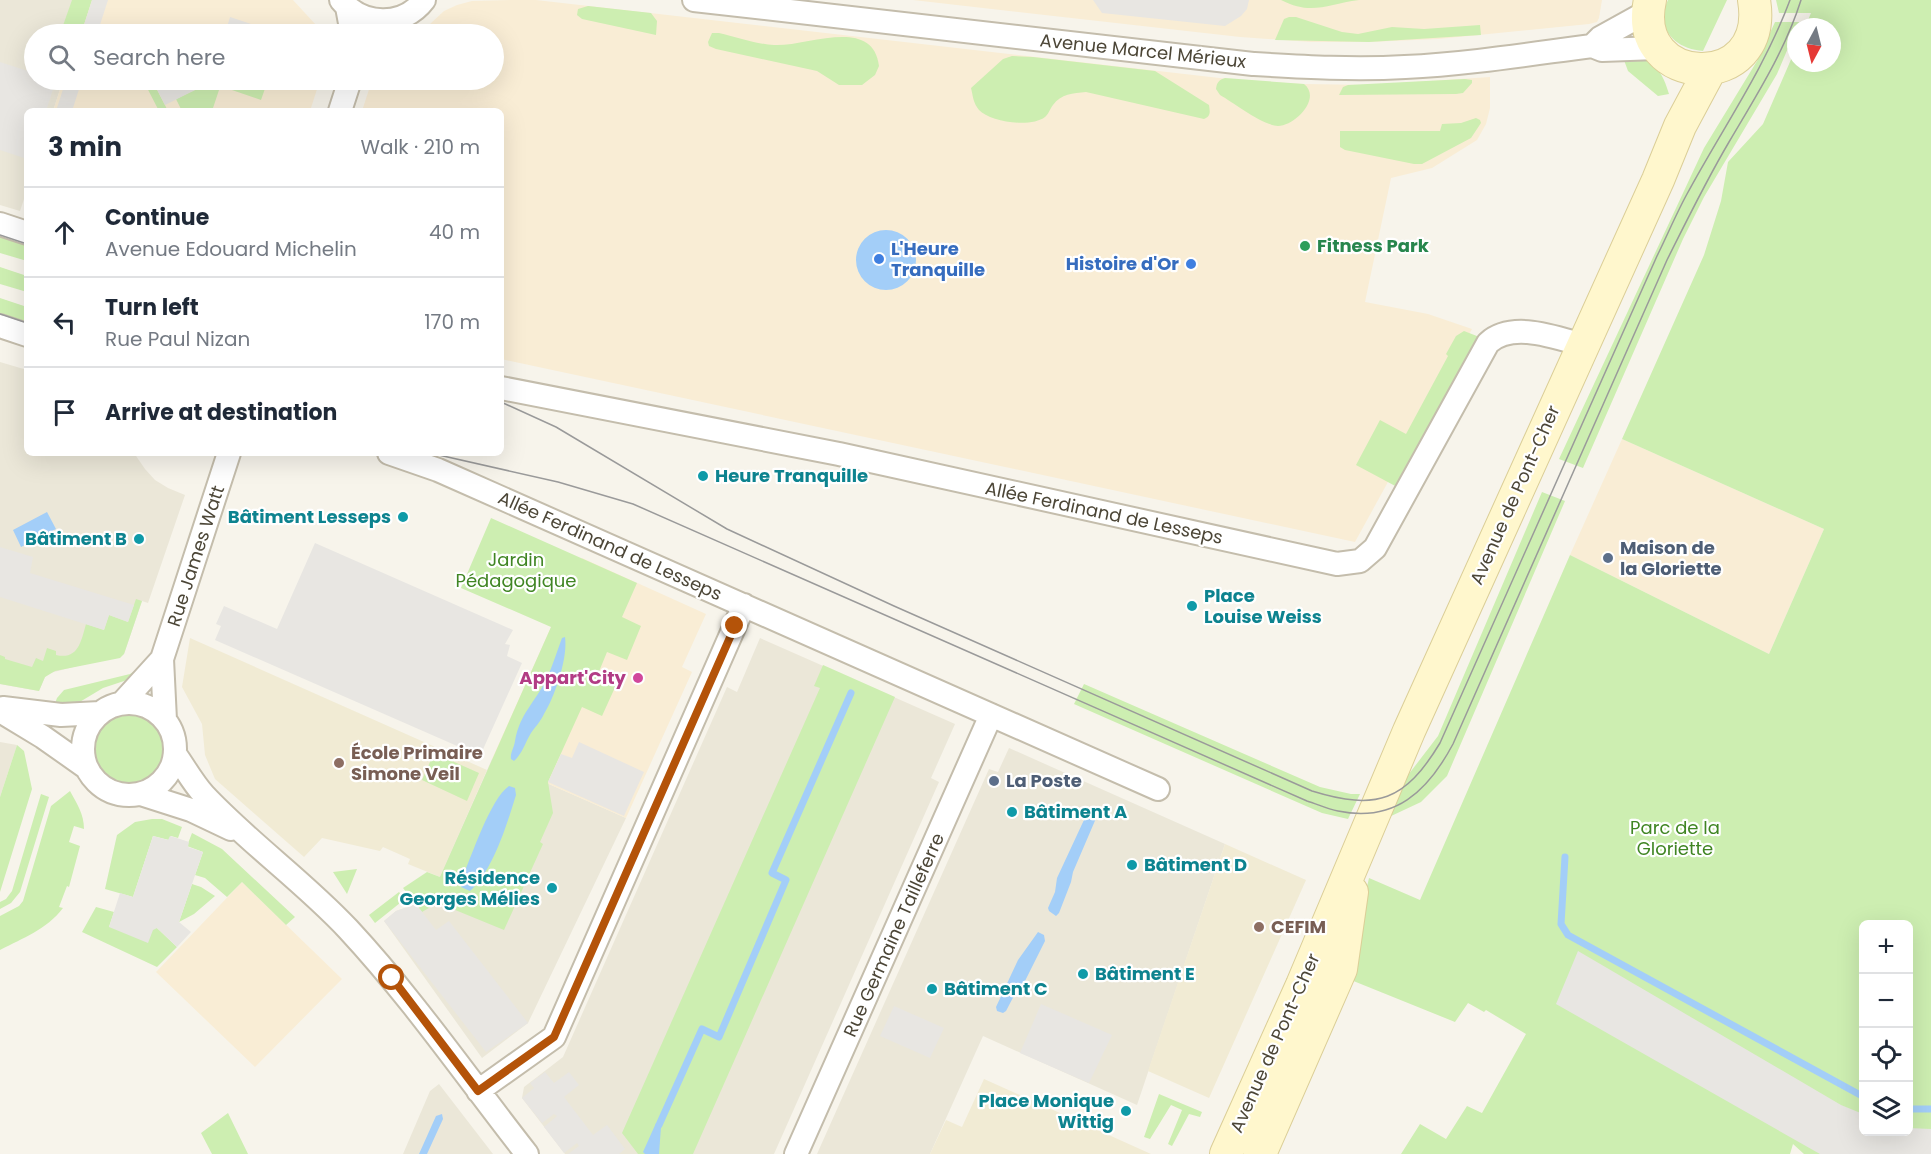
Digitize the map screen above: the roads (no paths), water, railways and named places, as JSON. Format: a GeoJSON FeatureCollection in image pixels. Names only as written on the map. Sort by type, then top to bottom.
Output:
{"type":"FeatureCollection","features":[{"type":"Feature","properties":{"kind":"main road"},"geometry":{"type":"LineString","coordinates":[[1665,55],[1684,68],[1710,70],[1725,65],[1748,45],[1755,23],[1754,0]]}},
{"type":"Feature","properties":{"kind":"main road","name":"Avenue de Pont-Cher"},"geometry":{"type":"LineString","coordinates":[[1648,6],[1649,31],[1665,55],[1680,126]]}},
{"type":"Feature","properties":{"kind":"main road","name":"Avenue de Pont-Cher"},"geometry":{"type":"LineString","coordinates":[[1226,1154],[1302,985],[1351,864],[1409,731],[1658,180],[1680,126],[1710,70]]}},
{"type":"Feature","properties":{"kind":"main road","name":"Avenue de Pont-Cher"},"geometry":{"type":"LineString","coordinates":[[1260,1154],[1341,969],[1353,883],[1351,864]]}},
{"type":"Feature","properties":{"kind":"street"},"geometry":{"type":"LineString","coordinates":[[387,24],[412,12],[424,0]]}},
{"type":"Feature","properties":{"kind":"street","name":"Avenue Marcel Mérieux"},"geometry":{"type":"LineString","coordinates":[[694,0],[1253,64],[1335,68],[1403,68],[1464,63],[1592,46],[1602,50],[1665,55]]}},
{"type":"Feature","properties":{"kind":"street"},"geometry":{"type":"LineString","coordinates":[[344,4],[378,24]]}},
{"type":"Feature","properties":{"kind":"street"},"geometry":{"type":"LineString","coordinates":[[344,4],[349,24]]}},
{"type":"Feature","properties":{"kind":"street","name":"Avenue Marcel Mérieux"},"geometry":{"type":"LineString","coordinates":[[1592,46],[1600,38],[1648,6]]}},
{"type":"Feature","properties":{"kind":"street"},"geometry":{"type":"LineString","coordinates":[[341,108],[347,90]]}},
{"type":"Feature","properties":{"kind":"street"},"geometry":{"type":"LineString","coordinates":[[0,224],[24,232]]}},
{"type":"Feature","properties":{"kind":"street"},"geometry":{"type":"LineString","coordinates":[[0,327],[24,334]]}},
{"type":"Feature","properties":{"kind":"street","name":"Allée Ferdinand de Lesseps"},"geometry":{"type":"LineString","coordinates":[[504,389],[839,454],[1337,564],[1360,561],[1375,548],[1488,343],[1495,336],[1519,331],[1583,345]]}},
{"type":"Feature","properties":{"kind":"street","name":"Rue James Watt"},"geometry":{"type":"LineString","coordinates":[[165,720],[162,659],[228,456]]}},
{"type":"Feature","properties":{"kind":"street","name":"Allée Ferdinand de Lesseps"},"geometry":{"type":"LineString","coordinates":[[398,456],[438,470],[1158,789]]}},
{"type":"Feature","properties":{"kind":"street"},"geometry":{"type":"LineString","coordinates":[[478,1091],[554,1037],[744,605]]}},
{"type":"Feature","properties":{"kind":"street","name":"Rue James Watt"},"geometry":{"type":"LineString","coordinates":[[122,703],[162,659]]}},
{"type":"Feature","properties":{"kind":"street"},"geometry":{"type":"LineString","coordinates":[[122,703],[134,703],[156,711],[165,720],[172,733],[175,754],[170,771],[164,779],[141,794],[123,795],[110,791],[94,780],[87,768],[82,748],[87,728],[100,713],[110,706],[122,703]]}},
{"type":"Feature","properties":{"kind":"street"},"geometry":{"type":"LineString","coordinates":[[0,709],[61,715],[100,713]]}},
{"type":"Feature","properties":{"kind":"street"},"geometry":{"type":"LineString","coordinates":[[0,709],[87,768]]}},
{"type":"Feature","properties":{"kind":"street","name":"Rue Germaine Tailleferre"},"geometry":{"type":"LineString","coordinates":[[796,1154],[991,715]]}},
{"type":"Feature","properties":{"kind":"street"},"geometry":{"type":"LineString","coordinates":[[175,754],[203,794],[298,880],[392,978],[527,1154]]}},
{"type":"Feature","properties":{"kind":"street"},"geometry":{"type":"LineString","coordinates":[[141,794],[191,810],[249,837]]}},
{"type":"Feature","properties":{"kind":"water"},"geometry":{"type":"Polygon","coordinates":[[[880,230],[892,230],[903,235],[911,243],[916,260],[914,272],[903,285],[892,290],[880,290],[869,285],[861,277],[856,266],[856,254],[861,243],[869,235],[880,230]]]}},
{"type":"Feature","properties":{"kind":"water"},"geometry":{"type":"Polygon","coordinates":[[[47,512],[56,529],[21,547],[13,530],[47,512]]]}},
{"type":"Feature","properties":{"kind":"water"},"geometry":{"type":"Polygon","coordinates":[[[565,637],[563,666],[552,697],[514,761],[511,755],[520,723],[547,678],[562,638],[565,637]]]}},
{"type":"Feature","properties":{"kind":"water"},"geometry":{"type":"Polygon","coordinates":[[[509,786],[515,788],[516,795],[504,833],[486,872],[470,891],[461,887],[461,881],[488,816],[509,786]]]}},
{"type":"Feature","properties":{"kind":"water"},"geometry":{"type":"Polygon","coordinates":[[[1090,807],[1097,810],[1097,816],[1056,916],[1048,908],[1055,892],[1057,878],[1090,807]]]}},
{"type":"Feature","properties":{"kind":"water"},"geometry":{"type":"Polygon","coordinates":[[[1038,932],[1044,935],[1045,941],[1023,985],[1018,988],[1006,1011],[1003,1013],[997,1011],[996,1007],[1018,960],[1038,932]]]}},
{"type":"Feature","properties":{"kind":"water"},"geometry":{"type":"Polygon","coordinates":[[[442,1114],[443,1119],[427,1154],[419,1154],[436,1116],[442,1114]]]}},
{"type":"Feature","properties":{"kind":"water"},"geometry":{"type":"Polygon","coordinates":[[[656,1123],[661,1127],[659,1154],[645,1154],[643,1152],[656,1123]]]}},
{"type":"Feature","properties":{"kind":"waterway"},"geometry":{"type":"LineString","coordinates":[[659,1125],[702,1029],[719,1037],[786,880],[772,873],[851,693]]}},
{"type":"Feature","properties":{"kind":"waterway"},"geometry":{"type":"LineString","coordinates":[[1565,857],[1561,924],[1568,935],[1859,1094]]}},
{"type":"Feature","properties":{"kind":"waterway"},"geometry":{"type":"LineString","coordinates":[[1913,1109],[1931,1109]]}},
{"type":"Feature","properties":{"kind":"tram line"},"geometry":{"type":"LineString","coordinates":[[504,403],[556,427],[727,529],[894,606],[1312,791],[1354,800],[1372,800],[1387,796],[1401,789],[1414,778],[1440,743],[1679,209],[1768,51],[1790,0]]}},
{"type":"Feature","properties":{"kind":"tram line"},"geometry":{"type":"LineString","coordinates":[[443,456],[558,482],[633,504],[1307,801],[1334,810],[1358,813],[1376,812],[1393,807],[1408,800],[1421,789],[1453,744],[1667,260],[1712,171],[1778,55],[1801,0]]}},
{"type":"Feature","properties":{"kind":"tram line"},"geometry":{"type":"LineString","coordinates":[[0,235],[24,243]]}},
{"type":"Feature","properties":{"kind":"tram line"},"geometry":{"type":"LineString","coordinates":[[0,314],[24,322]]}},
{"type":"Feature","properties":{"kind":"place","name":"Fitness Park"},"geometry":{"type":"Point","coordinates":[1305,246]}},
{"type":"Feature","properties":{"kind":"place","name":"L'Heure Tranquille"},"geometry":{"type":"Point","coordinates":[879,259]}},
{"type":"Feature","properties":{"kind":"place","name":"Histoire d'Or"},"geometry":{"type":"Point","coordinates":[1191,264]}},
{"type":"Feature","properties":{"kind":"place","name":"Heure Tranquille"},"geometry":{"type":"Point","coordinates":[703,476]}},
{"type":"Feature","properties":{"kind":"place","name":"Bâtiment Lesseps"},"geometry":{"type":"Point","coordinates":[403,517]}},
{"type":"Feature","properties":{"kind":"place","name":"Bâtiment B"},"geometry":{"type":"Point","coordinates":[139,539]}},
{"type":"Feature","properties":{"kind":"place","name":"Maison de la Gloriette"},"geometry":{"type":"Point","coordinates":[1608,558]}},
{"type":"Feature","properties":{"kind":"place","name":"Place Louise Weiss"},"geometry":{"type":"Point","coordinates":[1192,606]}},
{"type":"Feature","properties":{"kind":"place","name":"Appart'City"},"geometry":{"type":"Point","coordinates":[638,678]}},
{"type":"Feature","properties":{"kind":"place","name":"École Primaire Simone Veil"},"geometry":{"type":"Point","coordinates":[339,763]}},
{"type":"Feature","properties":{"kind":"place","name":"La Poste"},"geometry":{"type":"Point","coordinates":[994,781]}},
{"type":"Feature","properties":{"kind":"place","name":"Bâtiment A"},"geometry":{"type":"Point","coordinates":[1012,812]}},
{"type":"Feature","properties":{"kind":"place","name":"Bâtiment D"},"geometry":{"type":"Point","coordinates":[1132,865]}},
{"type":"Feature","properties":{"kind":"place","name":"Résidence Georges Mélies"},"geometry":{"type":"Point","coordinates":[552,888]}},
{"type":"Feature","properties":{"kind":"place","name":"CEFIM"},"geometry":{"type":"Point","coordinates":[1259,927]}},
{"type":"Feature","properties":{"kind":"place","name":"Bâtiment E"},"geometry":{"type":"Point","coordinates":[1083,974]}},
{"type":"Feature","properties":{"kind":"place","name":"Bâtiment C"},"geometry":{"type":"Point","coordinates":[932,989]}},
{"type":"Feature","properties":{"kind":"place","name":"Place Monique Wittig"},"geometry":{"type":"Point","coordinates":[1126,1111]}},
{"type":"Feature","properties":{"kind":"park label","name":"Jardin Pédagogique"},"geometry":{"type":"Point","coordinates":[516,570]}},
{"type":"Feature","properties":{"kind":"park label","name":"Parc de la Gloriette"},"geometry":{"type":"Point","coordinates":[1675,838]}}]}
